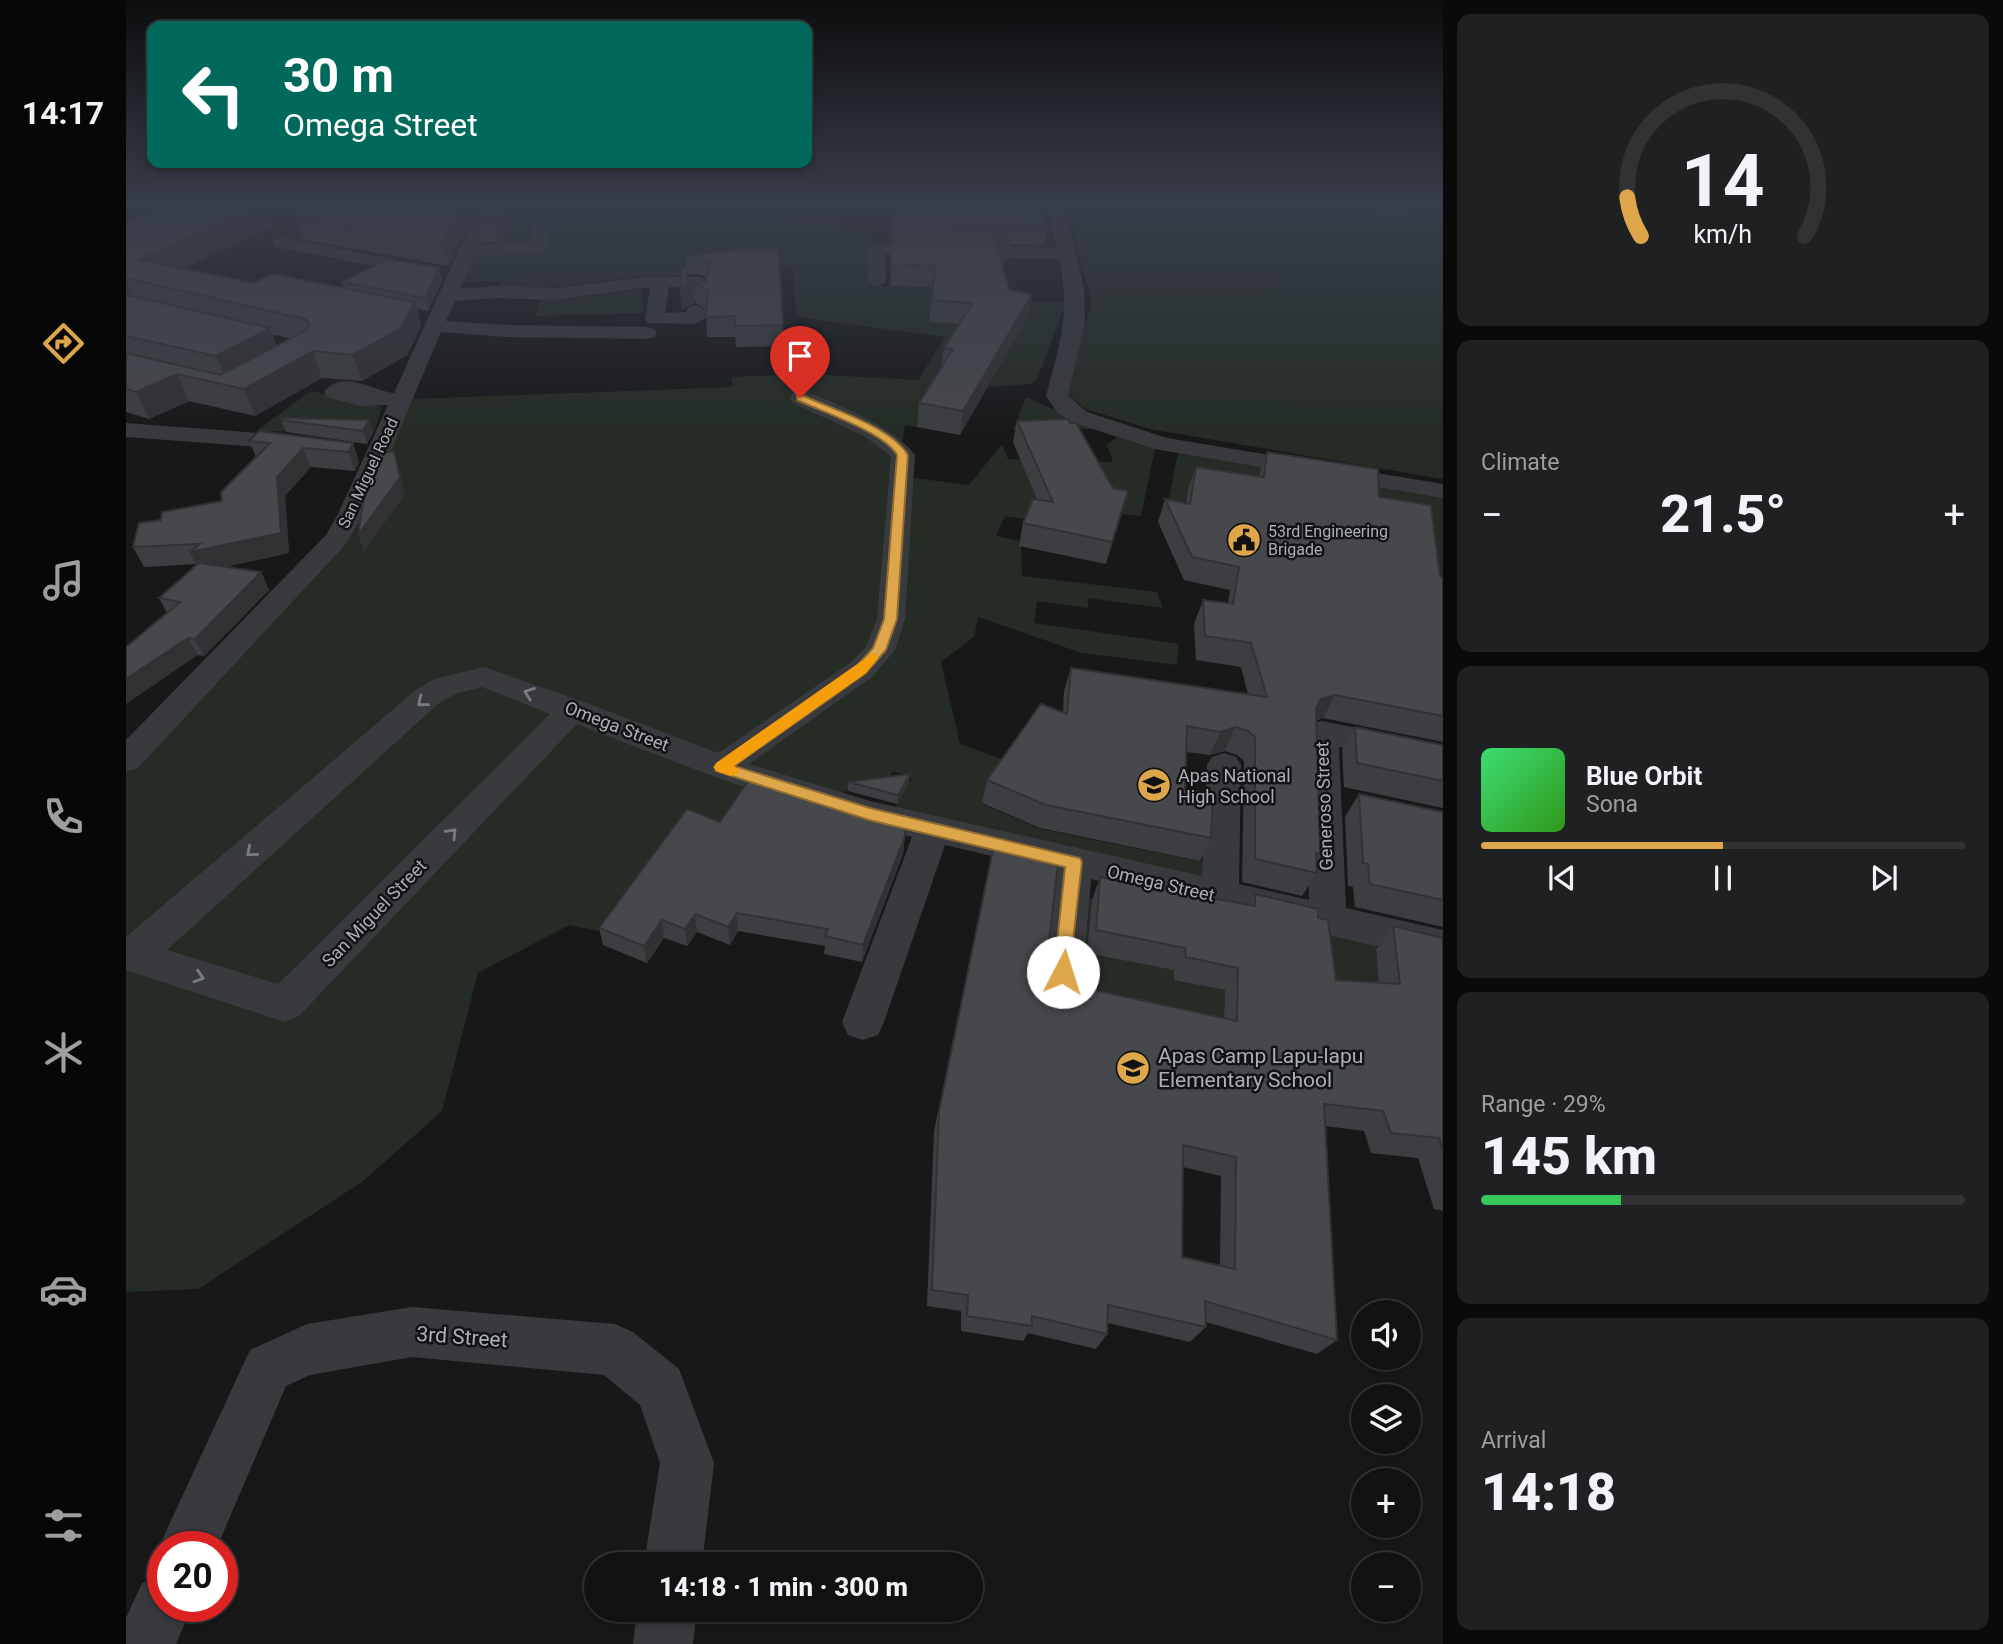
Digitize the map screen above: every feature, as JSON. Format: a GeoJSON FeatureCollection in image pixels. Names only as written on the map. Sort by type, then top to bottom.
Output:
{"type":"FeatureCollection","features":[{"type":"Feature","properties":{"kind":"street","name":"San Miguel Road"},"geometry":{"type":"LineString","coordinates":[[126,760],[336,539],[351,514],[401,400],[431,322],[458,281]]}},
{"type":"Feature","properties":{"kind":"street"},"geometry":{"type":"LineString","coordinates":[[462,281],[465,297],[555,294],[660,283],[700,282],[695,318],[654,318],[660,283]]}},
{"type":"Feature","properties":{"kind":"street"},"geometry":{"type":"LineString","coordinates":[[1074,281],[1075,322],[1057,396],[1065,407],[1079,417],[1163,444],[1443,491]]}},
{"type":"Feature","properties":{"kind":"street"},"geometry":{"type":"LineString","coordinates":[[431,322],[507,331],[648,333]]}},
{"type":"Feature","properties":{"kind":"street"},"geometry":{"type":"LineString","coordinates":[[316,383],[371,392],[371,397],[401,400]]}},
{"type":"Feature","properties":{"kind":"street"},"geometry":{"type":"LineString","coordinates":[[721,767],[861,670],[880,650],[891,619],[903,455],[897,446],[883,436],[800,398]]}},
{"type":"Feature","properties":{"kind":"street"},"geometry":{"type":"LineString","coordinates":[[126,430],[324,447]]}},
{"type":"Feature","properties":{"kind":"street"},"geometry":{"type":"LineString","coordinates":[[351,451],[377,454]]}},
{"type":"Feature","properties":{"kind":"street","name":"Omega Street"},"geometry":{"type":"LineString","coordinates":[[484,677],[721,767],[869,814],[1443,946]]}},
{"type":"Feature","properties":{"kind":"street","name":"San Miguel Street"},"geometry":{"type":"LineString","coordinates":[[130,954],[427,697],[453,683],[484,677]]}},
{"type":"Feature","properties":{"kind":"street","name":"San Miguel Street"},"geometry":{"type":"LineString","coordinates":[[130,954],[285,1004],[573,709]]}},
{"type":"Feature","properties":{"kind":"street","name":"Generoso Street"},"geometry":{"type":"LineString","coordinates":[[1328,920],[1337,801],[1322,733],[1443,757]]}},
{"type":"Feature","properties":{"kind":"street"},"geometry":{"type":"LineString","coordinates":[[1220,896],[1224,765]]}},
{"type":"Feature","properties":{"kind":"street"},"geometry":{"type":"LineString","coordinates":[[863,1022],[932,830]]}},
{"type":"Feature","properties":{"kind":"street"},"geometry":{"type":"LineString","coordinates":[[1063,972],[1074,862]]}},
{"type":"Feature","properties":{"kind":"street","name":"3rd Street"},"geometry":{"type":"LineString","coordinates":[[195,1531],[268,1368],[307,1350],[412,1332],[615,1350],[660,1388],[687,1464],[675,1552]]}},
{"type":"Feature","properties":{"kind":"street"},"geometry":{"type":"LineString","coordinates":[[145,1644],[155,1622]]}},
{"type":"Feature","properties":{"kind":"street"},"geometry":{"type":"LineString","coordinates":[[663,1644],[666,1622]]}},
{"type":"Feature","properties":{"kind":"shaded area"},"geometry":{"type":"Polygon","coordinates":[[[464,281],[608,281],[558,287],[499,288],[501,281],[464,281]]]}},
{"type":"Feature","properties":{"kind":"shaded area"},"geometry":{"type":"Polygon","coordinates":[[[793,281],[870,281],[870,286],[931,287],[932,298],[1066,302],[1038,377],[1032,384],[988,387],[945,380],[917,427],[905,425],[902,445],[906,477],[969,485],[1002,444],[1008,459],[1113,462],[1107,445],[1117,437],[1155,449],[1141,516],[1107,514],[1039,519],[1005,516],[996,536],[1021,541],[1022,576],[1157,592],[1163,608],[1088,598],[1088,608],[1037,601],[1034,623],[1179,644],[1177,665],[1082,653],[978,617],[974,637],[941,662],[960,744],[1010,762],[982,804],[1041,829],[1203,862],[1204,883],[895,808],[912,778],[893,771],[883,786],[835,793],[604,932],[569,925],[478,973],[442,1111],[362,1182],[198,1289],[126,1292],[126,768],[245,644],[376,472],[413,399],[733,387],[732,377],[805,374],[918,380],[945,337],[796,317],[793,281]]]}},
{"type":"Feature","properties":{"kind":"shaded area"},"geometry":{"type":"Polygon","coordinates":[[[1086,281],[1443,281],[1443,479],[1150,429],[1086,409],[1063,392],[1092,304],[1086,281]]]}},
{"type":"Feature","properties":{"kind":"shaded area"},"geometry":{"type":"Polygon","coordinates":[[[642,289],[644,313],[535,316],[540,300],[563,300],[642,289]]]}},
{"type":"Feature","properties":{"kind":"shaded area"},"geometry":{"type":"Polygon","coordinates":[[[311,391],[382,407],[374,433],[256,431],[311,391]]]}},
{"type":"Feature","properties":{"kind":"shaded area"},"geometry":{"type":"Polygon","coordinates":[[[1026,397],[1097,429],[1013,430],[1026,397]]]}},
{"type":"Feature","properties":{"kind":"shaded area"},"geometry":{"type":"Polygon","coordinates":[[[1178,452],[1443,496],[1443,603],[1256,500],[1183,522],[1164,523],[1178,452]]]}},
{"type":"Feature","properties":{"kind":"shaded area"},"geometry":{"type":"Polygon","coordinates":[[[1079,895],[1098,901],[1174,970],[1225,990],[1224,1038],[1074,1009],[1079,895]]]}},
{"type":"Feature","properties":{"kind":"shaded area"},"geometry":{"type":"Polygon","coordinates":[[[1322,932],[1376,944],[1381,1006],[1322,1002],[1322,932]]]}},
{"type":"Feature","properties":{"kind":"building"},"geometry":{"type":"Polygon","coordinates":[[[138,281],[254,283],[306,281],[415,302],[400,329],[353,355],[313,351],[244,389],[177,374],[136,392],[126,389],[126,353],[220,375],[305,331],[310,325],[305,319],[138,281]]]}},
{"type":"Feature","properties":{"kind":"building"},"geometry":{"type":"Polygon","coordinates":[[[345,281],[433,281],[425,298],[342,282],[345,281]]]}},
{"type":"Feature","properties":{"kind":"building"},"geometry":{"type":"Polygon","coordinates":[[[681,281],[693,281],[680,287],[681,281]]]}},
{"type":"Feature","properties":{"kind":"building"},"geometry":{"type":"Polygon","coordinates":[[[780,281],[783,325],[735,326],[735,316],[706,317],[708,291],[695,283],[780,281]]]}},
{"type":"Feature","properties":{"kind":"building"},"geometry":{"type":"Polygon","coordinates":[[[934,281],[1006,281],[1009,290],[1032,294],[963,411],[919,403],[953,349],[944,348],[973,303],[931,300],[934,281]]]}},
{"type":"Feature","properties":{"kind":"building"},"geometry":{"type":"Polygon","coordinates":[[[126,295],[270,328],[216,356],[126,336],[126,295]]]}},
{"type":"Feature","properties":{"kind":"building"},"geometry":{"type":"Polygon","coordinates":[[[1069,419],[1070,423],[1076,423],[1113,488],[1128,491],[1112,542],[1023,523],[1033,499],[1053,502],[1017,421],[1069,419]]]}},
{"type":"Feature","properties":{"kind":"building"},"geometry":{"type":"Polygon","coordinates":[[[281,420],[369,420],[363,431],[281,420]]]}},
{"type":"Feature","properties":{"kind":"building"},"geometry":{"type":"Polygon","coordinates":[[[259,431],[353,443],[349,452],[303,448],[277,477],[281,533],[190,552],[200,544],[133,547],[139,523],[161,520],[162,512],[222,501],[221,492],[270,443],[249,441],[259,431]]]}},
{"type":"Feature","properties":{"kind":"building"},"geometry":{"type":"Polygon","coordinates":[[[394,451],[400,477],[358,535],[366,486],[380,453],[394,451]]]}},
{"type":"Feature","properties":{"kind":"building"},"geometry":{"type":"Polygon","coordinates":[[[1267,452],[1378,469],[1379,497],[1431,505],[1440,576],[1443,577],[1443,716],[1335,695],[1321,699],[1316,708],[1320,853],[1316,853],[1317,873],[1255,859],[1255,737],[1248,731],[1235,727],[1220,732],[1187,726],[1185,789],[1213,794],[1211,838],[1046,805],[987,780],[1041,704],[1067,714],[1071,668],[1267,697],[1251,643],[1205,636],[1203,600],[1233,604],[1239,567],[1192,557],[1165,499],[1190,504],[1196,467],[1264,477],[1267,452]]]}},
{"type":"Feature","properties":{"kind":"building"},"geometry":{"type":"Polygon","coordinates":[[[199,563],[261,572],[195,639],[188,638],[126,679],[126,647],[180,602],[159,598],[199,563]]]}},
{"type":"Feature","properties":{"kind":"building"},"geometry":{"type":"Polygon","coordinates":[[[1355,727],[1443,745],[1443,781],[1357,763],[1355,727]]]}},
{"type":"Feature","properties":{"kind":"building"},"geometry":{"type":"Polygon","coordinates":[[[910,774],[898,795],[848,782],[910,774]]]}},
{"type":"Feature","properties":{"kind":"building"},"geometry":{"type":"Polygon","coordinates":[[[750,778],[768,784],[778,783],[905,819],[905,836],[863,945],[825,936],[828,929],[737,913],[728,927],[695,914],[685,929],[662,920],[644,946],[599,928],[687,809],[720,822],[750,778]]]}},
{"type":"Feature","properties":{"kind":"building"},"geometry":{"type":"Polygon","coordinates":[[[1359,794],[1443,812],[1443,900],[1370,884],[1368,864],[1363,863],[1359,794]]]}},
{"type":"Feature","properties":{"kind":"building","name":"Apas Camp Lapu-lapu Elementary School"},"geometry":{"type":"Polygon","coordinates":[[[993,850],[1058,864],[1048,949],[1056,964],[1053,981],[1237,1021],[1238,968],[1186,957],[1185,948],[1096,930],[1100,877],[1255,906],[1255,894],[1318,909],[1318,918],[1328,920],[1336,980],[1400,984],[1393,926],[1443,938],[1443,1150],[1439,1138],[1391,1133],[1383,1111],[1324,1104],[1337,1340],[1205,1301],[1206,1327],[1108,1305],[1107,1334],[1032,1316],[1032,1326],[967,1316],[968,1295],[932,1290],[939,1111],[993,850]],[[1183,1145],[1182,1257],[1235,1269],[1236,1157],[1183,1145]]]}},
{"type":"Feature","properties":{"kind":"slow traffic"},"geometry":{"type":"LineString","coordinates":[[731,770],[721,767],[861,670],[873,657]]}},
{"type":"Feature","properties":{"kind":"place","name":"53rd Engineering Brigade"},"geometry":{"type":"Point","coordinates":[1244,540]}},
{"type":"Feature","properties":{"kind":"place","name":"Apas National High School"},"geometry":{"type":"Point","coordinates":[1154,785]}},
{"type":"Feature","properties":{"kind":"place","name":"Apas Camp Lapu-lapu Elementary School"},"geometry":{"type":"Point","coordinates":[1133,1068]}},
{"type":"Feature","properties":{"kind":"route"},"geometry":{"type":"LineString","coordinates":[[800,398],[883,436],[897,446],[903,455],[900,466],[891,619],[880,650],[861,670],[721,767],[869,814],[1074,862],[1063,972]]}}]}
